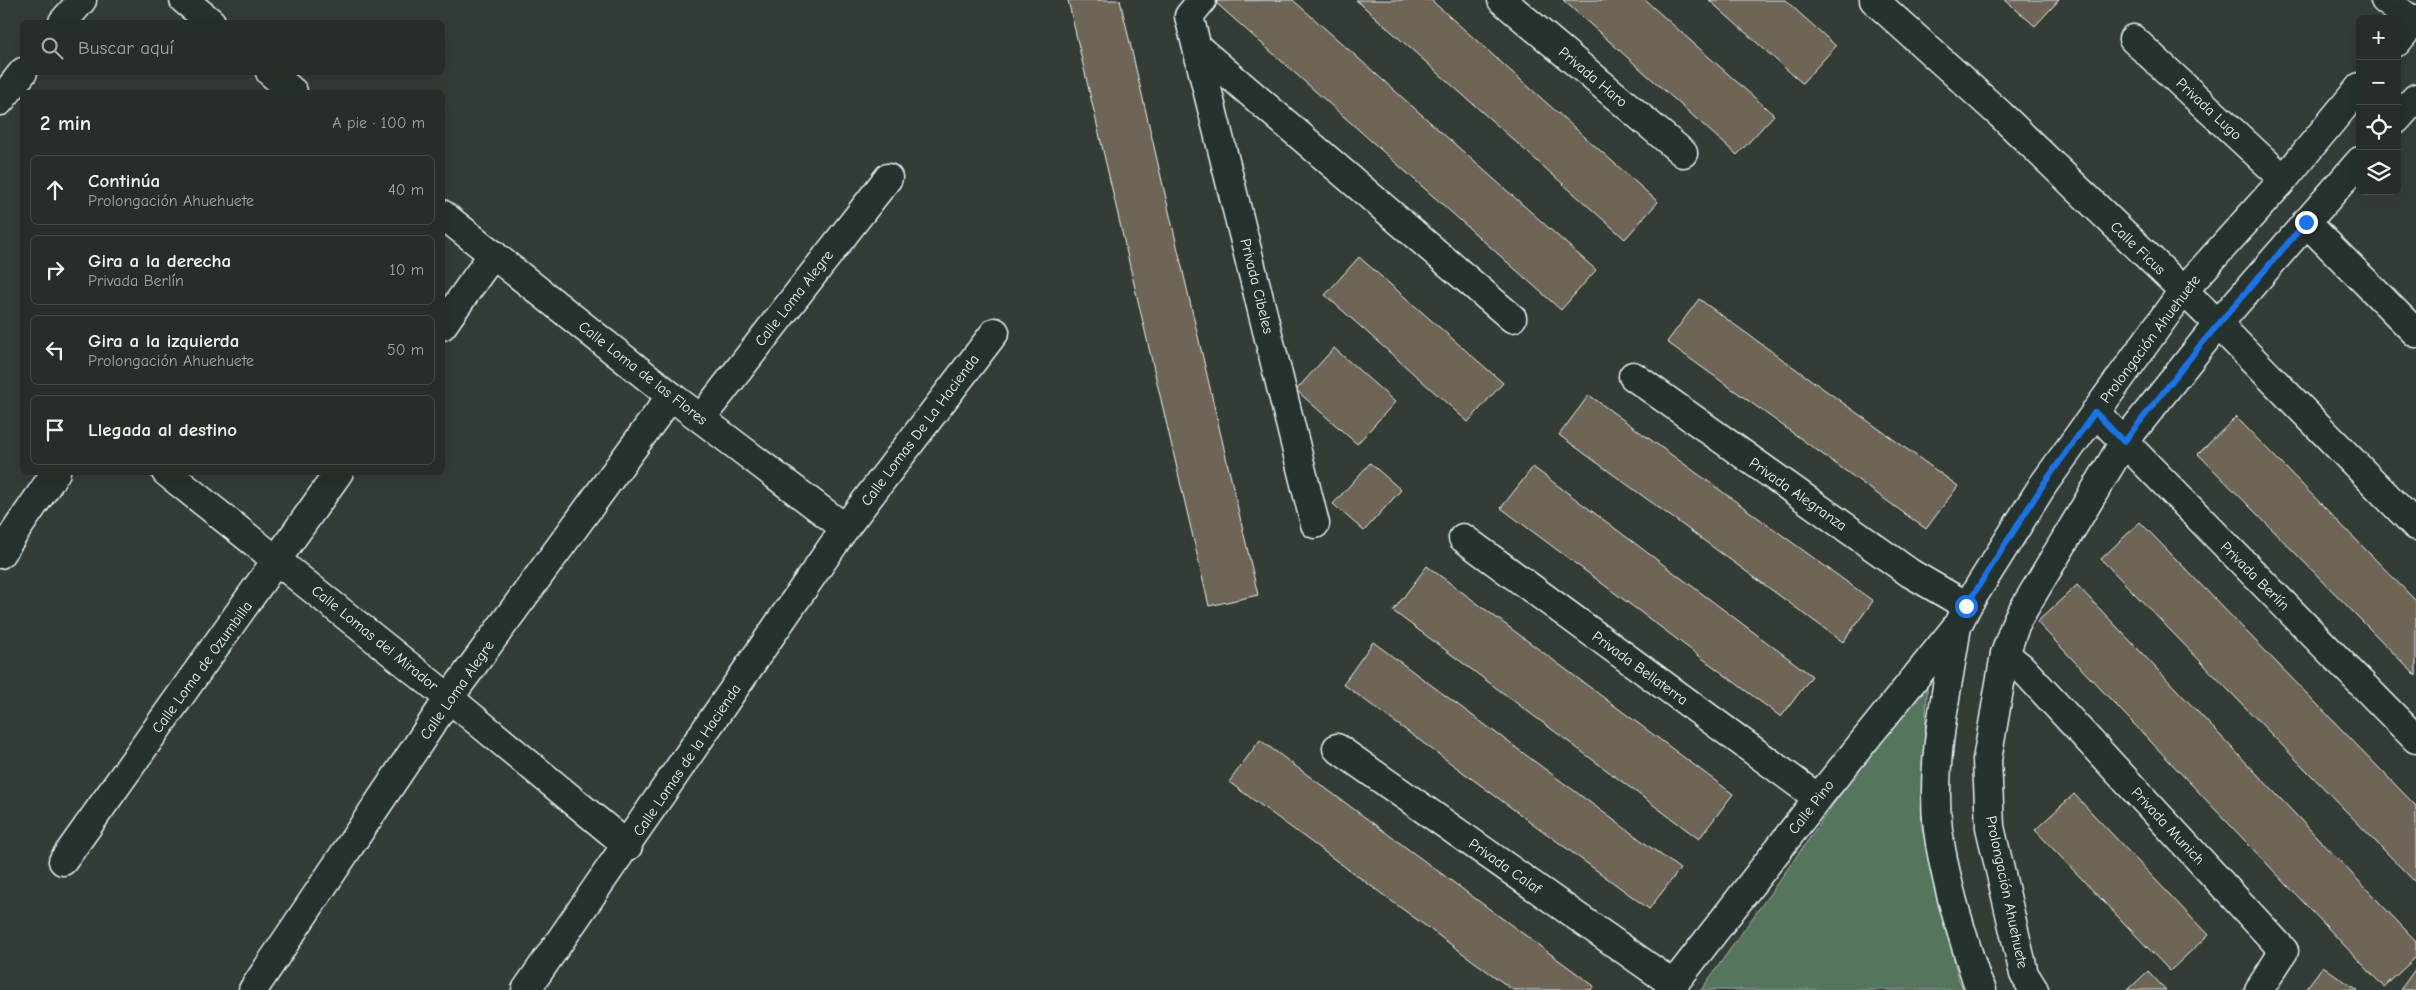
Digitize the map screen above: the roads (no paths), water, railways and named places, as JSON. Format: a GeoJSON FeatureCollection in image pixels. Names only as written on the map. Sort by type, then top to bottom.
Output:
{"type":"FeatureCollection","features":[{"type":"Feature","properties":{"kind":"street"},"geometry":{"type":"LineString","coordinates":[[66,20],[82,0]]}},
{"type":"Feature","properties":{"kind":"street"},"geometry":{"type":"LineString","coordinates":[[184,0],[209,20]]}},
{"type":"Feature","properties":{"kind":"street","name":"Privada Cibeles"},"geometry":{"type":"LineString","coordinates":[[1202,0],[1189,16],[1315,524]]}},
{"type":"Feature","properties":{"kind":"street","name":"Privada Haro"},"geometry":{"type":"LineString","coordinates":[[1502,0],[1683,153]]}},
{"type":"Feature","properties":{"kind":"street","name":"Calle Ficus"},"geometry":{"type":"LineString","coordinates":[[1874,0],[2001,116],[2218,324],[2416,526]]}},
{"type":"Feature","properties":{"kind":"street"},"geometry":{"type":"LineString","coordinates":[[2385,0],[2409,28]]}},
{"type":"Feature","properties":{"kind":"street","name":"Privada Lugo"},"geometry":{"type":"LineString","coordinates":[[2133,39],[2284,179]]}},
{"type":"Feature","properties":{"kind":"street"},"geometry":{"type":"LineString","coordinates":[[1198,48],[1512,318]]}},
{"type":"Feature","properties":{"kind":"street"},"geometry":{"type":"LineString","coordinates":[[0,101],[21,75]]}},
{"type":"Feature","properties":{"kind":"street"},"geometry":{"type":"LineString","coordinates":[[273,75],[291,90]]}},
{"type":"Feature","properties":{"kind":"street","name":"Prolongación Ahuehuete"},"geometry":{"type":"LineString","coordinates":[[1982,990],[1977,981],[1951,902],[1938,829],[1938,764],[1962,616],[2043,485],[2183,291],[2284,179],[2356,92]]}},
{"type":"Feature","properties":{"kind":"street"},"geometry":{"type":"LineString","coordinates":[[2401,115],[2416,98]]}},
{"type":"Feature","properties":{"kind":"street","name":"Prolongación Ahuehuete"},"geometry":{"type":"LineString","coordinates":[[2034,990],[2024,974],[1990,827],[1987,760],[2013,661],[2017,620],[2124,442],[2218,324],[2356,166]]}},
{"type":"Feature","properties":{"kind":"street","name":"Calle Loma Alegre"},"geometry":{"type":"LineString","coordinates":[[701,418],[888,178]]}},
{"type":"Feature","properties":{"kind":"street","name":"Calle Loma de las Flores"},"geometry":{"type":"LineString","coordinates":[[445,216],[670,396],[846,528]]}},
{"type":"Feature","properties":{"kind":"street"},"geometry":{"type":"LineString","coordinates":[[2306,222],[2416,332]]}},
{"type":"Feature","properties":{"kind":"street"},"geometry":{"type":"LineString","coordinates":[[445,322],[493,254]]}},
{"type":"Feature","properties":{"kind":"street","name":"Calle Lomas De La Hacienda"},"geometry":{"type":"LineString","coordinates":[[846,528],[995,332]]}},
{"type":"Feature","properties":{"kind":"street","name":"Privada Alegranza"},"geometry":{"type":"LineString","coordinates":[[1633,376],[1910,573],[1962,616]]}},
{"type":"Feature","properties":{"kind":"street","name":"Calle Loma Alegre"},"geometry":{"type":"LineString","coordinates":[[253,990],[450,698],[670,396]]}},
{"type":"Feature","properties":{"kind":"street","name":"Privada Berlín"},"geometry":{"type":"LineString","coordinates":[[2095,412],[2416,739]]}},
{"type":"Feature","properties":{"kind":"street"},"geometry":{"type":"LineString","coordinates":[[0,554],[54,475]]}},
{"type":"Feature","properties":{"kind":"street","name":"Calle Lomas del Mirador"},"geometry":{"type":"LineString","coordinates":[[170,475],[450,698],[628,846]]}},
{"type":"Feature","properties":{"kind":"street","name":"Calle Loma de Ozumbilla"},"geometry":{"type":"LineString","coordinates":[[63,861],[338,475]]}},
{"type":"Feature","properties":{"kind":"street","name":"Calle Lomas de la Hacienda"},"geometry":{"type":"LineString","coordinates":[[526,990],[628,846],[846,528]]}},
{"type":"Feature","properties":{"kind":"street","name":"Privada Bellaterra"},"geometry":{"type":"LineString","coordinates":[[1463,538],[1818,798]]}},
{"type":"Feature","properties":{"kind":"street","name":"Calle Pino"},"geometry":{"type":"LineString","coordinates":[[1671,987],[1962,616]]}},
{"type":"Feature","properties":{"kind":"street","name":"Privada Munich"},"geometry":{"type":"LineString","coordinates":[[2013,661],[2284,951],[2258,990]]}},
{"type":"Feature","properties":{"kind":"street","name":"Privada Calaf"},"geometry":{"type":"LineString","coordinates":[[1337,748],[1671,987]]}}]}
